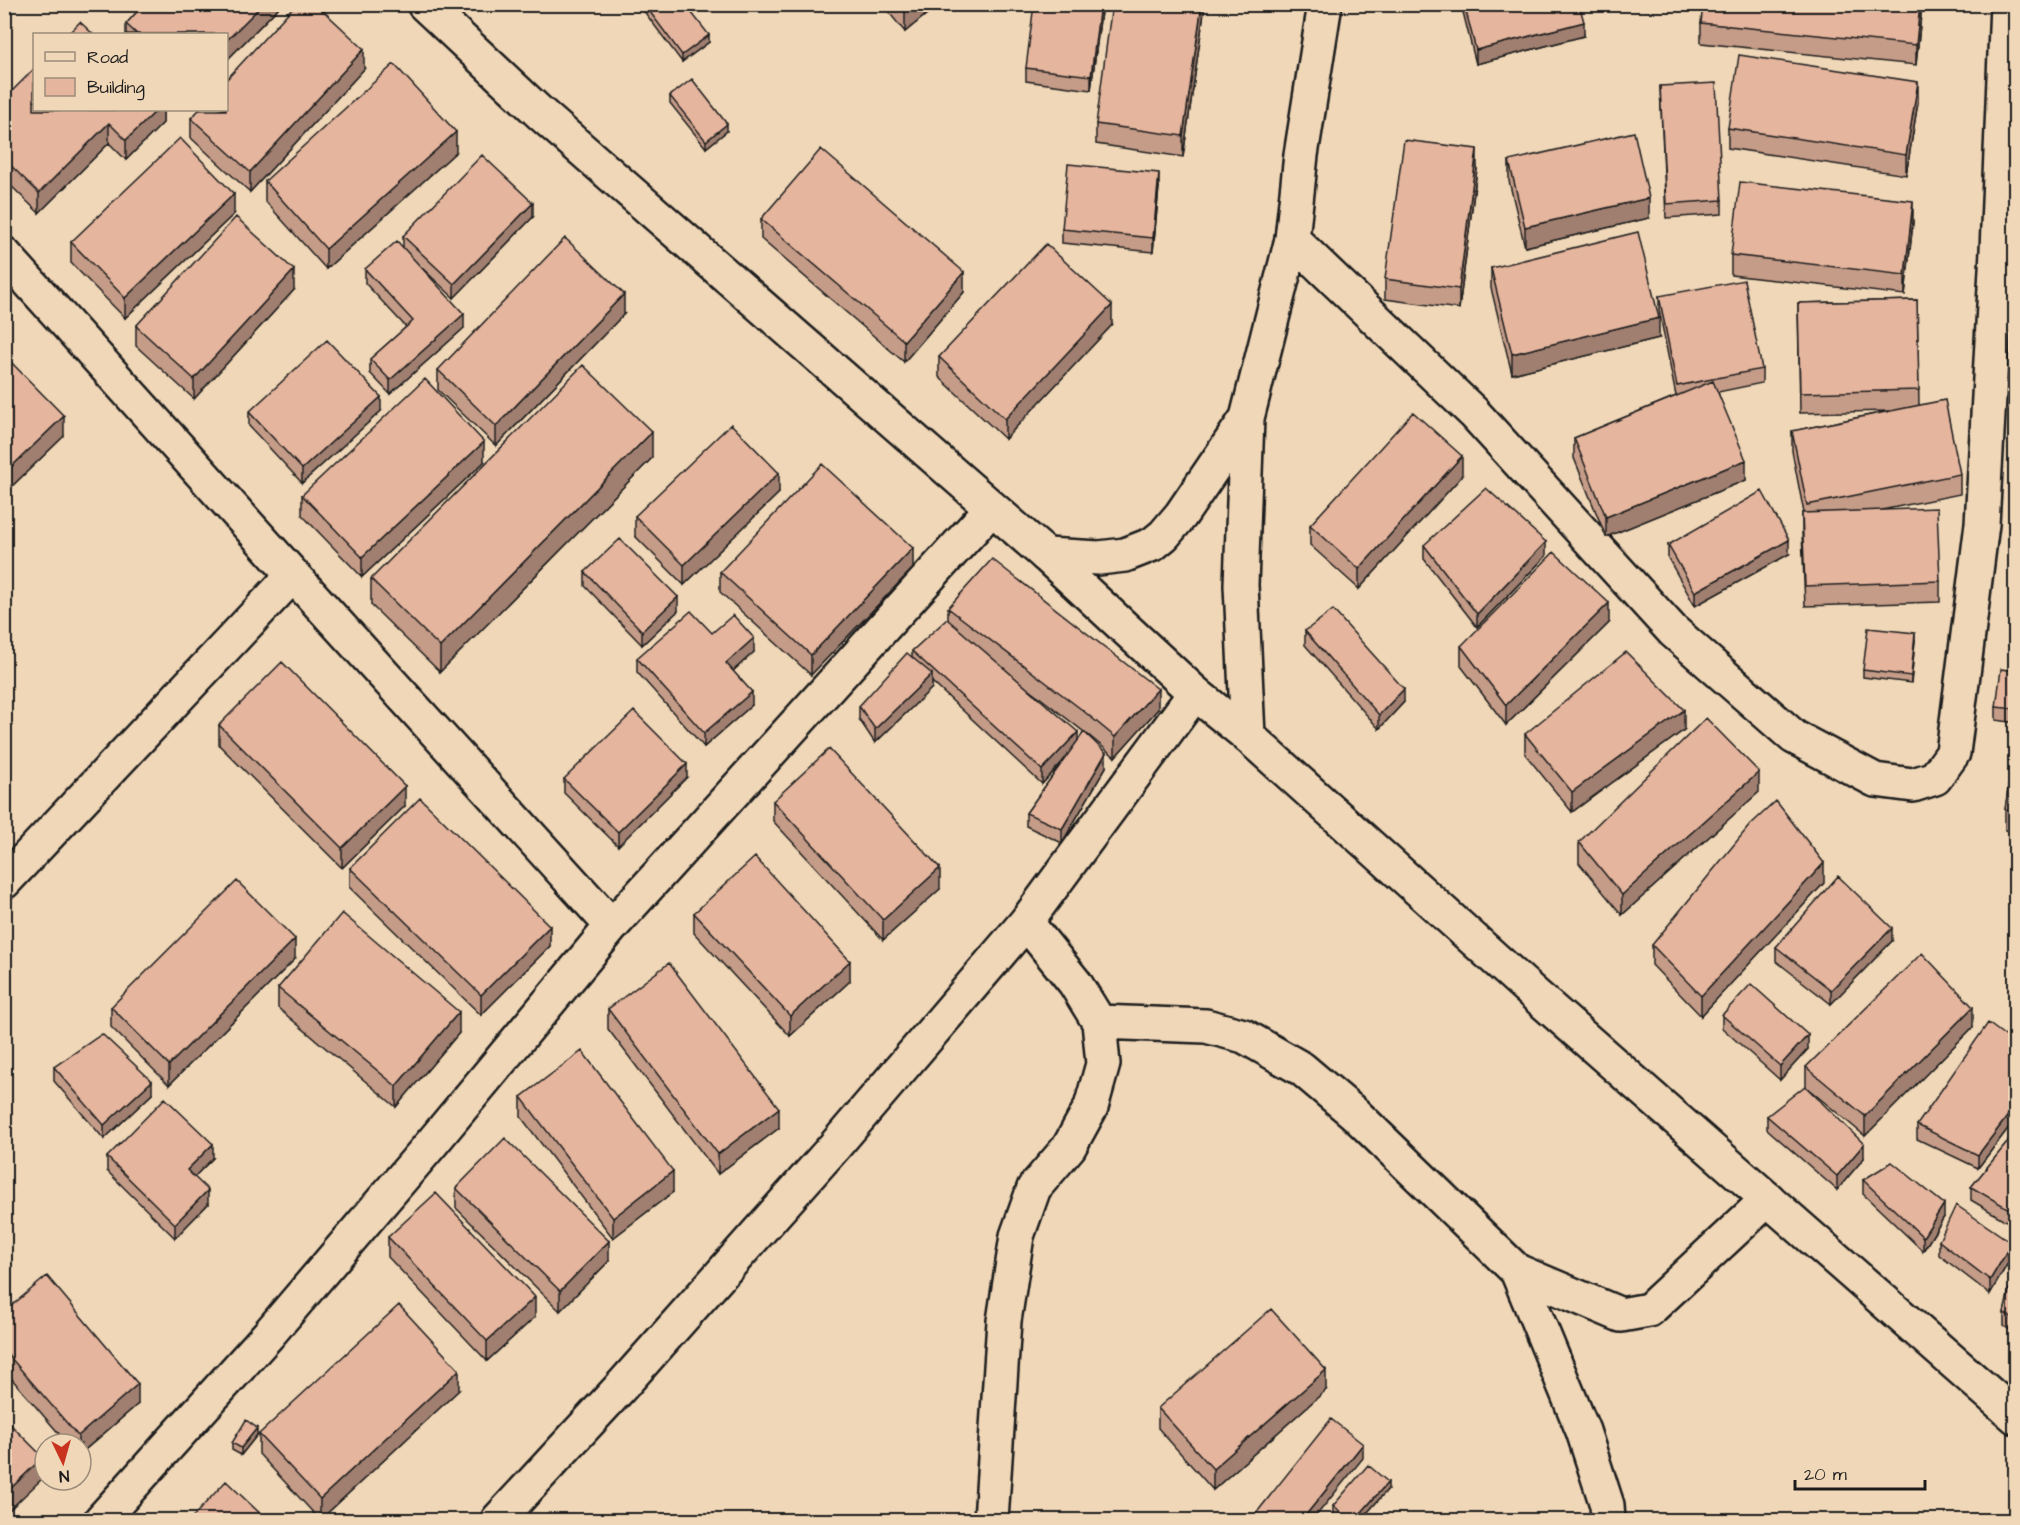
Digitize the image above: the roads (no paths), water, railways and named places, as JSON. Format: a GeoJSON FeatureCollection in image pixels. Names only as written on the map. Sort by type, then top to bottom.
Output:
{"type":"FeatureCollection","features":[{"type":"Feature","properties":{"kind":"street"},"geometry":{"type":"LineString","coordinates":[[424,4],[540,113],[1046,555],[1196,693],[1248,736],[1533,993],[2016,1417]]}},
{"type":"Feature","properties":{"kind":"street"},"geometry":{"type":"LineString","coordinates":[[1248,736],[1240,585],[1247,418],[1292,240],[1301,155],[1326,4]]}},
{"type":"Feature","properties":{"kind":"street"},"geometry":{"type":"LineString","coordinates":[[1292,240],[1474,413],[1673,631],[1794,737],[1875,780],[1912,785],[1935,778],[1953,753],[1982,524],[1997,250],[2007,4]]}},
{"type":"Feature","properties":{"kind":"street"},"geometry":{"type":"LineString","coordinates":[[4,254],[612,926]]}},
{"type":"Feature","properties":{"kind":"street"},"geometry":{"type":"LineString","coordinates":[[1046,555],[1099,558],[1125,555],[1153,544],[1181,515],[1247,418]]}},
{"type":"Feature","properties":{"kind":"street"},"geometry":{"type":"LineString","coordinates":[[101,1521],[268,1335],[432,1143],[612,926],[991,509]]}},
{"type":"Feature","properties":{"kind":"street"},"geometry":{"type":"LineString","coordinates":[[4,882],[293,575]]}},
{"type":"Feature","properties":{"kind":"street"},"geometry":{"type":"LineString","coordinates":[[498,1521],[826,1156],[1026,922],[1196,693]]}},
{"type":"Feature","properties":{"kind":"street"},"geometry":{"type":"LineString","coordinates":[[992,1521],[1004,1321],[1017,1236],[1034,1188],[1069,1148],[1091,1107],[1103,1064],[1099,1022],[1075,983],[1026,922]]}},
{"type":"Feature","properties":{"kind":"street"},"geometry":{"type":"LineString","coordinates":[[1099,1022],[1206,1026],[1244,1036],[1302,1069],[1371,1129],[1516,1271],[1621,1315],[1649,1310],[1768,1199]]}},
{"type":"Feature","properties":{"kind":"street"},"geometry":{"type":"LineString","coordinates":[[1516,1271],[1583,1431],[1607,1505],[1608,1521]]}}]}
